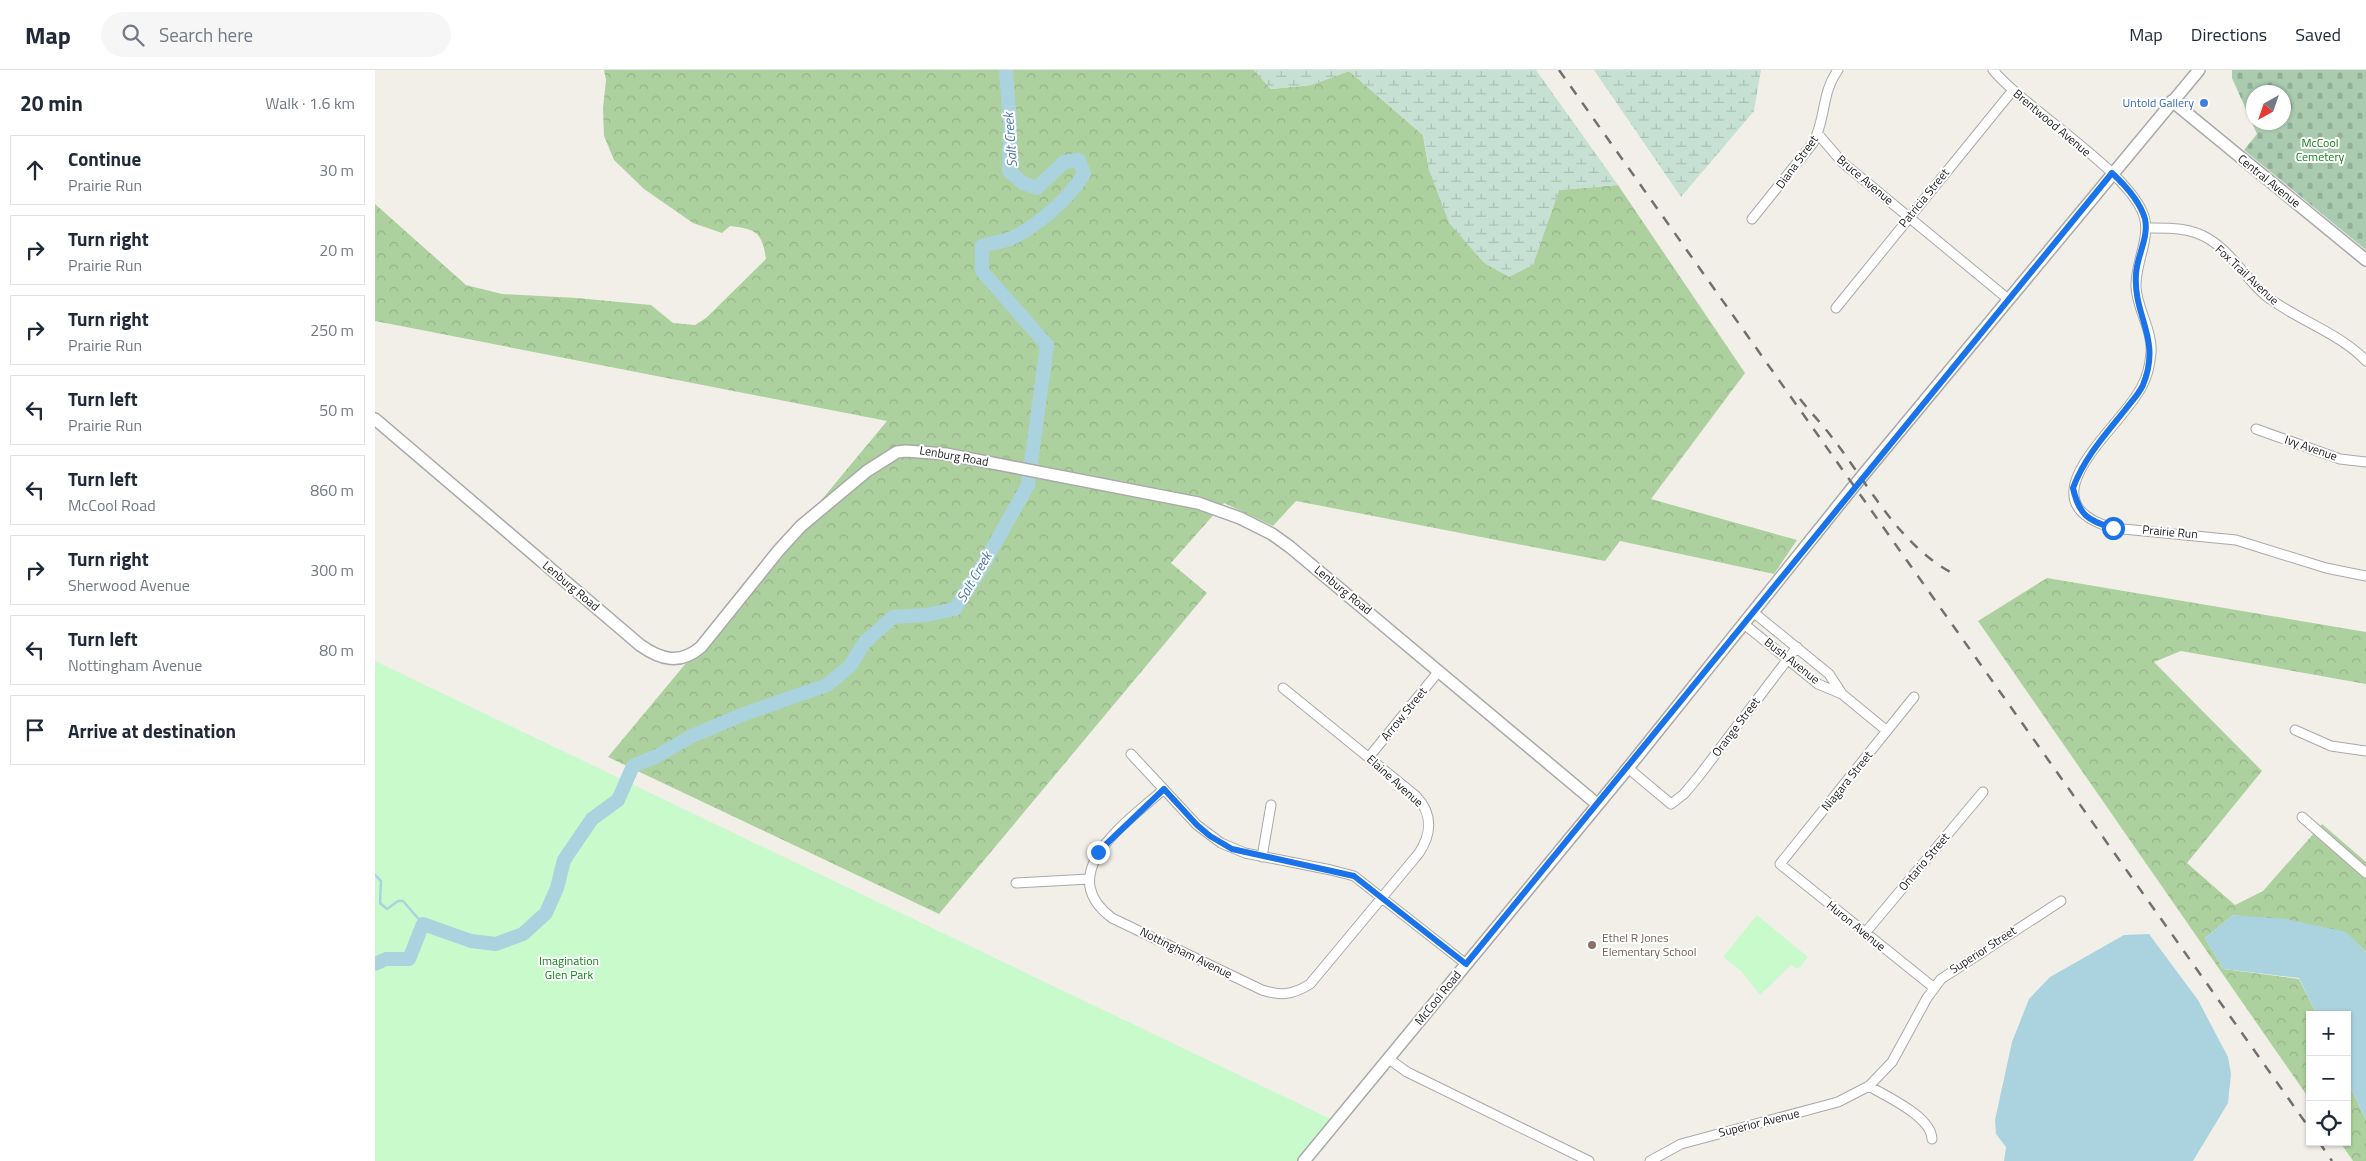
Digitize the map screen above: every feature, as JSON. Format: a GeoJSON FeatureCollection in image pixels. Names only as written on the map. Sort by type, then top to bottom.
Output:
{"type":"FeatureCollection","features":[{"type":"Feature","properties":{"kind":"street","name":"Diana Street"},"geometry":{"type":"LineString","coordinates":[[1752,220],[1807,152],[1818,134],[1825,95],[1838,70]]}},
{"type":"Feature","properties":{"kind":"street","name":"Brentwood Avenue"},"geometry":{"type":"LineString","coordinates":[[1993,70],[2013,90],[2112,173]]}},
{"type":"Feature","properties":{"kind":"street","name":"McCool Road"},"geometry":{"type":"LineString","coordinates":[[1305,1161],[2008,299],[2199,70]]}},
{"type":"Feature","properties":{"kind":"street","name":"Patricia Street"},"geometry":{"type":"LineString","coordinates":[[1836,308],[2013,90]]}},
{"type":"Feature","properties":{"kind":"street","name":"Central Avenue"},"geometry":{"type":"LineString","coordinates":[[2172,101],[2366,260]]}},
{"type":"Feature","properties":{"kind":"street","name":"Bruce Avenue"},"geometry":{"type":"LineString","coordinates":[[1818,134],[1842,162],[2008,299]]}},
{"type":"Feature","properties":{"kind":"street","name":"Prairie Run"},"geometry":{"type":"LineString","coordinates":[[2112,173],[2142,209],[2146,236],[2135,274],[2136,291],[2151,352],[2142,388],[2087,458],[2078,473],[2073,488],[2081,513],[2095,523],[2113,528],[2236,540],[2324,567],[2366,576]]}},
{"type":"Feature","properties":{"kind":"street","name":"Fox Trail Avenue"},"geometry":{"type":"LineString","coordinates":[[2145,228],[2174,228],[2192,231],[2209,240],[2224,252],[2265,295],[2298,318],[2352,349],[2366,361]]}},
{"type":"Feature","properties":{"kind":"street","name":"Lenburg Road"},"geometry":{"type":"LineString","coordinates":[[375,419],[640,645],[654,654],[670,660],[686,657],[701,647],[779,550],[801,526],[867,471],[890,456],[906,450],[924,450],[1003,465],[1198,504],[1224,511],[1272,534],[1323,574],[1597,804]]}},
{"type":"Feature","properties":{"kind":"street","name":"Ivy Avenue"},"geometry":{"type":"LineString","coordinates":[[2256,429],[2340,459],[2366,462]]}},
{"type":"Feature","properties":{"kind":"street","name":"Bush Avenue"},"geometry":{"type":"LineString","coordinates":[[1753,612],[1829,674],[1842,694]]}},
{"type":"Feature","properties":{"kind":"street","name":"Bush Avenue"},"geometry":{"type":"LineString","coordinates":[[1744,624],[1818,684],[1842,694],[1887,731]]}},
{"type":"Feature","properties":{"kind":"street","name":"Orange Street"},"geometry":{"type":"LineString","coordinates":[[1627,768],[1671,804],[1684,794],[1699,776],[1797,648]]}},
{"type":"Feature","properties":{"kind":"street","name":"Arrow Street"},"geometry":{"type":"LineString","coordinates":[[1369,757],[1439,671]]}},
{"type":"Feature","properties":{"kind":"street","name":"Elaine Avenue"},"geometry":{"type":"LineString","coordinates":[[1283,688],[1369,757],[1421,801],[1425,808],[1430,826],[1424,844],[1383,897]]}},
{"type":"Feature","properties":{"kind":"street","name":"Niagara Street"},"geometry":{"type":"LineString","coordinates":[[1779,864],[1914,697]]}},
{"type":"Feature","properties":{"kind":"street"},"geometry":{"type":"LineString","coordinates":[[2295,730],[2331,746],[2366,751]]}},
{"type":"Feature","properties":{"kind":"street"},"geometry":{"type":"LineString","coordinates":[[1131,754],[1210,836],[1232,849],[1262,857],[1343,872],[1365,883],[1466,964]]}},
{"type":"Feature","properties":{"kind":"street"},"geometry":{"type":"LineString","coordinates":[[1016,883],[1089,879],[1091,868],[1098,852],[1164,789]]}},
{"type":"Feature","properties":{"kind":"street","name":"Ontario Street"},"geometry":{"type":"LineString","coordinates":[[1865,933],[1983,792]]}},
{"type":"Feature","properties":{"kind":"street"},"geometry":{"type":"LineString","coordinates":[[1262,857],[1271,805]]}},
{"type":"Feature","properties":{"kind":"street"},"geometry":{"type":"LineString","coordinates":[[2302,817],[2366,873]]}},
{"type":"Feature","properties":{"kind":"street","name":"Huron Avenue"},"geometry":{"type":"LineString","coordinates":[[1779,864],[1933,988]]}},
{"type":"Feature","properties":{"kind":"street","name":"Nottingham Avenue"},"geometry":{"type":"LineString","coordinates":[[1089,879],[1094,898],[1112,918],[1262,990],[1282,995],[1301,990],[1310,984],[1383,897]]}},
{"type":"Feature","properties":{"kind":"street","name":"Superior Street"},"geometry":{"type":"LineString","coordinates":[[1869,1086],[1892,1062],[1933,988],[1950,971],[2061,901]]}},
{"type":"Feature","properties":{"kind":"street"},"geometry":{"type":"LineString","coordinates":[[1389,1059],[1407,1072],[1589,1161]]}},
{"type":"Feature","properties":{"kind":"street"},"geometry":{"type":"LineString","coordinates":[[1869,1086],[1922,1119],[1932,1132],[1933,1139]]}},
{"type":"Feature","properties":{"kind":"street","name":"Superior Avenue"},"geometry":{"type":"LineString","coordinates":[[1650,1161],[1681,1144],[1838,1102],[1869,1086]]}},
{"type":"Feature","properties":{"kind":"green space"},"geometry":{"type":"Polygon","coordinates":[[[604,70],[1254,70],[1271,89],[1311,85],[1349,71],[1423,135],[1429,170],[1533,264],[1559,190],[1618,185],[1745,373],[1651,499],[1797,540],[1774,574],[1620,541],[1605,561],[1296,501],[1273,526],[1224,503],[1171,563],[1207,593],[939,914],[608,757],[887,421],[375,321],[375,204],[466,285],[502,294],[577,298],[651,305],[673,323],[695,325],[706,318],[766,259],[760,237],[752,231],[730,226],[722,233],[693,223],[644,189],[614,160],[604,136],[603,108],[606,80],[604,70]]]}},
{"type":"Feature","properties":{"kind":"green space"},"geometry":{"type":"Polygon","coordinates":[[[1254,70],[1536,70],[1618,185],[1559,190],[1533,265],[1509,277],[1484,263],[1449,223],[1429,170],[1423,135],[1349,71],[1311,85],[1271,89],[1254,70]]]}},
{"type":"Feature","properties":{"kind":"green space"},"geometry":{"type":"Polygon","coordinates":[[[1594,70],[1761,70],[1754,111],[1681,197],[1594,70]]]}},
{"type":"Feature","properties":{"kind":"green space","name":"McCool Cemetery"},"geometry":{"type":"Polygon","coordinates":[[[2232,70],[2366,70],[2366,250],[2244,150],[2257,134],[2255,130],[2291,130],[2291,85],[2246,85],[2246,109],[2232,78],[2232,70]]]}},
{"type":"Feature","properties":{"kind":"green space"},"geometry":{"type":"Polygon","coordinates":[[[2047,578],[2366,632],[2366,684],[2181,651],[2154,662],[2262,771],[2187,863],[2235,905],[2263,891],[2322,824],[2366,862],[2366,952],[2345,932],[2233,915],[2205,938],[2223,969],[2299,979],[2315,1011],[2306,1011],[2306,1094],[1978,621],[2047,578]]]}},
{"type":"Feature","properties":{"kind":"green space","name":"Imagination Glen Park"},"geometry":{"type":"Polygon","coordinates":[[[375,661],[1335,1121],[1301,1161],[375,1161],[375,661]]]}},
{"type":"Feature","properties":{"kind":"green space"},"geometry":{"type":"Polygon","coordinates":[[[1757,915],[1808,957],[1798,969],[1791,965],[1760,995],[1741,971],[1723,957],[1757,915]]]}},
{"type":"Feature","properties":{"kind":"green space"},"geometry":{"type":"Polygon","coordinates":[[[2351,1088],[2366,1120],[2366,1161],[2353,1161],[2343,1146],[2351,1146],[2351,1088]]]}},
{"type":"Feature","properties":{"kind":"water"},"geometry":{"type":"Polygon","coordinates":[[[2233,915],[2286,919],[2346,932],[2366,952],[2366,1120],[2351,1088],[2351,1011],[2315,1011],[2299,978],[2223,969],[2205,938],[2233,915]]]}},
{"type":"Feature","properties":{"kind":"water"},"geometry":{"type":"Polygon","coordinates":[[[2149,934],[2198,1000],[2228,1057],[2231,1074],[2228,1103],[2193,1161],[2004,1161],[2006,1147],[1996,1134],[1995,1120],[2012,1042],[2029,999],[2050,977],[2124,935],[2149,934]]]}},
{"type":"Feature","properties":{"kind":"waterway","name":"Salt Creek"},"geometry":{"type":"LineString","coordinates":[[375,964],[386,959],[409,959],[423,924],[471,941],[496,944],[523,934],[546,913],[557,888],[564,860],[592,819],[618,800],[633,766],[657,756],[692,736],[744,714],[827,685],[850,666],[865,642],[893,617],[926,615],[955,609],[983,565],[1028,485],[1047,345],[982,271],[982,246],[1012,238],[1042,219],[1070,193],[1084,174],[1079,160],[1064,162],[1037,188],[1023,183],[1009,171],[1010,124],[1006,70]]}},
{"type":"Feature","properties":{"kind":"waterway"},"geometry":{"type":"LineString","coordinates":[[375,875],[381,881],[380,903],[387,909],[398,901],[403,901],[423,924]]}},
{"type":"Feature","properties":{"kind":"railway"},"geometry":{"type":"LineString","coordinates":[[1559,70],[2306,1123]]}},
{"type":"Feature","properties":{"kind":"railway"},"geometry":{"type":"LineString","coordinates":[[1800,399],[1848,458],[1874,496],[1903,533],[1936,563],[1956,575]]}},
{"type":"Feature","properties":{"kind":"railway"},"geometry":{"type":"LineString","coordinates":[[2322,1146],[2332,1161]]}},
{"type":"Feature","properties":{"kind":"place","name":"Untold Gallery"},"geometry":{"type":"Point","coordinates":[2204,103]}},
{"type":"Feature","properties":{"kind":"place","name":"Ethel R Jones Elementary School"},"geometry":{"type":"Point","coordinates":[1592,945]}},
{"type":"Feature","properties":{"kind":"route"},"geometry":{"type":"LineString","coordinates":[[1098,852],[1164,789],[1197,825],[1210,836],[1232,849],[1262,857],[1343,872],[1354,876],[1466,964],[1801,555],[1854,486],[2112,173],[2122,182],[2142,209],[2145,221],[2146,236],[2135,274],[2136,291],[2151,352],[2142,388],[2087,458],[2078,473],[2073,488],[2081,513],[2095,523],[2113,528]]}}]}
